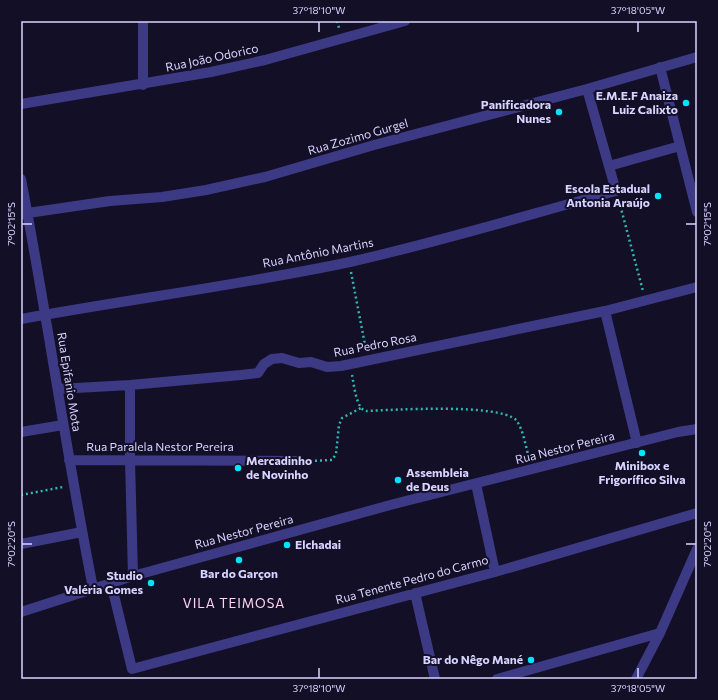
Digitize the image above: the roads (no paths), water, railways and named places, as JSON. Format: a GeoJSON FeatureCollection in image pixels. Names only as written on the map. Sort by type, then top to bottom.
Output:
{"type":"FeatureCollection","features":[{"type":"Feature","properties":{"kind":"street"},"geometry":{"type":"LineString","coordinates":[[143,21],[143,85]]}},
{"type":"Feature","properties":{"kind":"street","name":"Rua João Odorico"},"geometry":{"type":"LineString","coordinates":[[21,104],[143,85],[211,72],[265,60],[405,21]]}},
{"type":"Feature","properties":{"kind":"street","name":"Rua Zozimo Gurgel"},"geometry":{"type":"LineString","coordinates":[[24,214],[110,201],[206,190],[265,177],[374,145],[587,89],[697,57]]}},
{"type":"Feature","properties":{"kind":"street"},"geometry":{"type":"LineString","coordinates":[[660,68],[680,146],[692,173],[697,212]]}},
{"type":"Feature","properties":{"kind":"street"},"geometry":{"type":"LineString","coordinates":[[587,89],[609,166],[680,146]]}},
{"type":"Feature","properties":{"kind":"street","name":"Rua Antônio Martins"},"geometry":{"type":"LineString","coordinates":[[21,319],[207,288],[350,262],[434,241],[616,191],[609,166]]}},
{"type":"Feature","properties":{"kind":"street","name":"Rua Epifanio Mota"},"geometry":{"type":"LineString","coordinates":[[21,179],[24,214],[45,314],[69,460],[93,588]]}},
{"type":"Feature","properties":{"kind":"street","name":"Rua Pedro Rosa"},"geometry":{"type":"LineString","coordinates":[[58,390],[258,373],[264,364],[277,358],[299,363],[311,362],[327,367],[349,365],[605,311],[697,287]]}},
{"type":"Feature","properties":{"kind":"street"},"geometry":{"type":"LineString","coordinates":[[605,311],[637,443]]}},
{"type":"Feature","properties":{"kind":"street"},"geometry":{"type":"LineString","coordinates":[[130,385],[133,576]]}},
{"type":"Feature","properties":{"kind":"street"},"geometry":{"type":"LineString","coordinates":[[21,432],[63,425]]}},
{"type":"Feature","properties":{"kind":"street","name":"Rua Nestor Pereira"},"geometry":{"type":"LineString","coordinates":[[21,612],[133,576],[394,504],[678,432],[697,429]]}},
{"type":"Feature","properties":{"kind":"street","name":"Rua Paralela Nestor Pereira"},"geometry":{"type":"LineString","coordinates":[[69,460],[299,461]]}},
{"type":"Feature","properties":{"kind":"street"},"geometry":{"type":"LineString","coordinates":[[476,484],[495,572]]}},
{"type":"Feature","properties":{"kind":"street","name":"Rua Tenente Pedro do Carmo"},"geometry":{"type":"LineString","coordinates":[[111,583],[132,669],[495,572],[697,513]]}},
{"type":"Feature","properties":{"kind":"street"},"geometry":{"type":"LineString","coordinates":[[21,544],[82,532]]}},
{"type":"Feature","properties":{"kind":"street"},"geometry":{"type":"LineString","coordinates":[[636,679],[660,633],[697,549]]}},
{"type":"Feature","properties":{"kind":"street"},"geometry":{"type":"LineString","coordinates":[[415,593],[435,679]]}},
{"type":"Feature","properties":{"kind":"street"},"geometry":{"type":"LineString","coordinates":[[497,679],[660,633]]}},
{"type":"Feature","properties":{"kind":"place","name":"E.M.E.F Anaiza Luiz Calixto"},"geometry":{"type":"Point","coordinates":[686,103]}},
{"type":"Feature","properties":{"kind":"place","name":"Panificadora Nunes"},"geometry":{"type":"Point","coordinates":[559,112]}},
{"type":"Feature","properties":{"kind":"place","name":"Escola Estadual Antonia Araújo"},"geometry":{"type":"Point","coordinates":[658,196]}},
{"type":"Feature","properties":{"kind":"place","name":"Minibox e Frigorífico Silva"},"geometry":{"type":"Point","coordinates":[642,453]}},
{"type":"Feature","properties":{"kind":"place","name":"Mercadinho de Novinho"},"geometry":{"type":"Point","coordinates":[238,468]}},
{"type":"Feature","properties":{"kind":"place","name":"Assembleia de Deus"},"geometry":{"type":"Point","coordinates":[398,480]}},
{"type":"Feature","properties":{"kind":"place","name":"Elchadai"},"geometry":{"type":"Point","coordinates":[287,545]}},
{"type":"Feature","properties":{"kind":"place","name":"Bar do Garçon"},"geometry":{"type":"Point","coordinates":[239,560]}},
{"type":"Feature","properties":{"kind":"place","name":"Studio Valéria Gomes"},"geometry":{"type":"Point","coordinates":[151,583]}},
{"type":"Feature","properties":{"kind":"place","name":"Bar do Nêgo Mané"},"geometry":{"type":"Point","coordinates":[531,660]}},
{"type":"Feature","properties":{"kind":"district","name":"VILA TEIMOSA"},"geometry":{"type":"Point","coordinates":[234,603]}}]}
